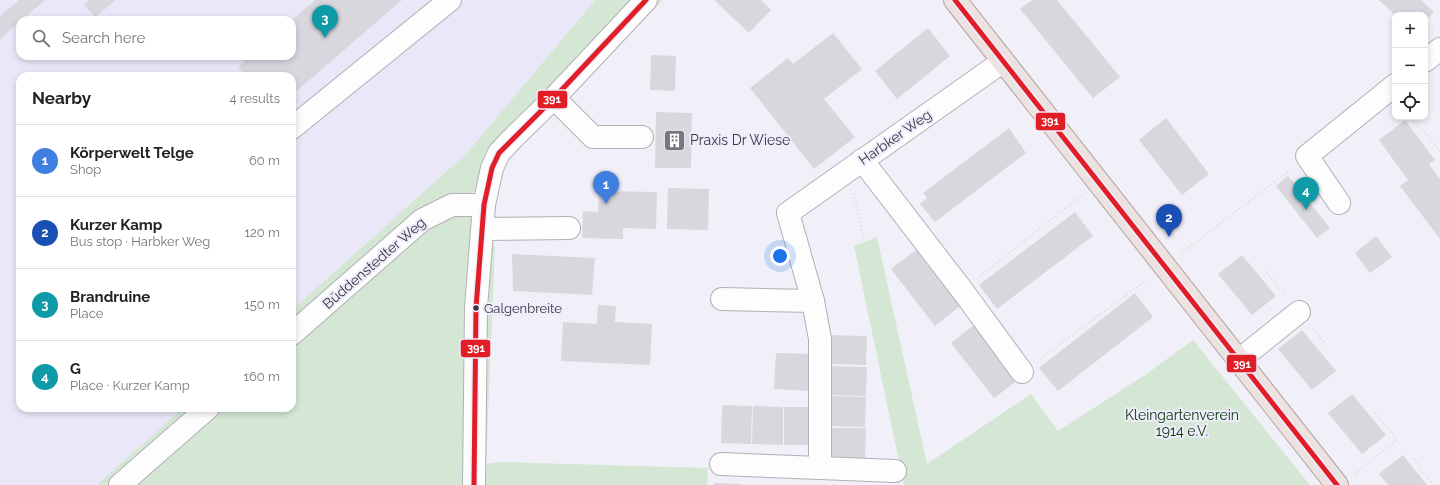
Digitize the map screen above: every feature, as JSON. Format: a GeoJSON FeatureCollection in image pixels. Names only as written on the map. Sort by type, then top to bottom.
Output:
{"type":"FeatureCollection","features":[{"type":"Feature","properties":{"kind":"main road"},"geometry":{"type":"LineString","coordinates":[[955,0],[1002,62],[1268,397],[1345,480]]}},
{"type":"Feature","properties":{"kind":"street"},"geometry":{"type":"LineString","coordinates":[[296,125],[450,0]]}},
{"type":"Feature","properties":{"kind":"street"},"geometry":{"type":"LineString","coordinates":[[474,485],[476,308],[487,184],[499,154],[512,138],[554,98],[646,0]]}},
{"type":"Feature","properties":{"kind":"street"},"geometry":{"type":"LineString","coordinates":[[1428,59],[1440,49]]}},
{"type":"Feature","properties":{"kind":"street","name":"Harbker Weg"},"geometry":{"type":"LineString","coordinates":[[813,301],[788,213],[1002,62]]}},
{"type":"Feature","properties":{"kind":"street"},"geometry":{"type":"LineString","coordinates":[[1339,203],[1307,156],[1392,87]]}},
{"type":"Feature","properties":{"kind":"street"},"geometry":{"type":"LineString","coordinates":[[554,98],[593,137],[642,137]]}},
{"type":"Feature","properties":{"kind":"street"},"geometry":{"type":"LineString","coordinates":[[856,165],[962,290],[1022,372]]}},
{"type":"Feature","properties":{"kind":"street","name":"Büddenstedter Weg"},"geometry":{"type":"LineString","coordinates":[[296,330],[422,220],[452,205],[484,205]]}},
{"type":"Feature","properties":{"kind":"street"},"geometry":{"type":"LineString","coordinates":[[483,229],[569,228]]}},
{"type":"Feature","properties":{"kind":"street"},"geometry":{"type":"LineString","coordinates":[[722,299],[813,301],[820,339],[820,468]]}},
{"type":"Feature","properties":{"kind":"street"},"geometry":{"type":"LineString","coordinates":[[1239,360],[1299,312]]}},
{"type":"Feature","properties":{"kind":"street"},"geometry":{"type":"LineString","coordinates":[[120,485],[203,412]]}},
{"type":"Feature","properties":{"kind":"street"},"geometry":{"type":"LineString","coordinates":[[721,464],[820,468],[904,466]]}},
{"type":"Feature","properties":{"kind":"path"},"geometry":{"type":"LineString","coordinates":[[1414,120],[1440,151]]}},
{"type":"Feature","properties":{"kind":"path"},"geometry":{"type":"LineString","coordinates":[[1022,372],[1164,267],[1307,156]]}},
{"type":"Feature","properties":{"kind":"path"},"geometry":{"type":"LineString","coordinates":[[856,165],[904,466]]}},
{"type":"Feature","properties":{"kind":"path"},"geometry":{"type":"LineString","coordinates":[[962,290],[1098,183]]}},
{"type":"Feature","properties":{"kind":"path"},"geometry":{"type":"LineString","coordinates":[[1125,485],[1268,397]]}},
{"type":"Feature","properties":{"kind":"path"},"geometry":{"type":"LineString","coordinates":[[1345,480],[1397,440],[1373,410]]}},
{"type":"Feature","properties":{"kind":"path"},"geometry":{"type":"LineString","coordinates":[[1414,459],[1433,485]]}},
{"type":"Feature","properties":{"kind":"path"},"geometry":{"type":"LineString","coordinates":[[916,477],[918,485]]}},
{"type":"Feature","properties":{"kind":"shaded area"},"geometry":{"type":"Polygon","coordinates":[[[0,0],[595,0],[467,153],[296,306],[296,72],[16,72],[16,412],[179,412],[97,485],[0,485],[0,0]]]}},
{"type":"Feature","properties":{"kind":"green space"},"geometry":{"type":"Polygon","coordinates":[[[595,0],[663,0],[462,203],[495,246],[486,464],[499,462],[708,468],[707,485],[97,485],[179,412],[296,412],[296,306],[467,153],[595,0]]]}},
{"type":"Feature","properties":{"kind":"green space","name":"Kleingartenverein 1914 e.V."},"geometry":{"type":"Polygon","coordinates":[[[877,237],[927,464],[1031,394],[1058,431],[1145,375],[1193,340],[1310,485],[904,485],[854,246],[877,237]]]}},
{"type":"Feature","properties":{"kind":"building"},"geometry":{"type":"Polygon","coordinates":[[[19,0],[45,0],[27,16],[16,16],[16,25],[0,39],[0,16],[19,0]]]}},
{"type":"Feature","properties":{"kind":"building"},"geometry":{"type":"Polygon","coordinates":[[[90,0],[116,0],[96,16],[94,16],[84,5],[90,0]]]}},
{"type":"Feature","properties":{"kind":"building"},"geometry":{"type":"Polygon","coordinates":[[[315,0],[402,0],[296,92],[296,72],[242,72],[238,67],[246,60],[296,60],[296,17],[315,0]]]}},
{"type":"Feature","properties":{"kind":"building"},"geometry":{"type":"Polygon","coordinates":[[[714,0],[761,0],[771,10],[749,33],[714,0]]]}},
{"type":"Feature","properties":{"kind":"building"},"geometry":{"type":"Polygon","coordinates":[[[1032,0],[1057,0],[1120,77],[1093,98],[1020,9],[1032,0]]]}},
{"type":"Feature","properties":{"kind":"building"},"geometry":{"type":"Polygon","coordinates":[[[1379,0],[1421,0],[1434,12],[1428,18],[1428,12],[1392,12],[1379,0]]]}},
{"type":"Feature","properties":{"kind":"building"},"geometry":{"type":"Polygon","coordinates":[[[928,28],[950,56],[897,99],[875,71],[928,28]]]}},
{"type":"Feature","properties":{"kind":"building"},"geometry":{"type":"Polygon","coordinates":[[[833,33],[862,69],[824,99],[855,137],[814,169],[750,88],[788,58],[793,64],[833,33]]]}},
{"type":"Feature","properties":{"kind":"building"},"geometry":{"type":"Polygon","coordinates":[[[651,55],[676,56],[675,91],[650,90],[651,55]]]}},
{"type":"Feature","properties":{"kind":"building","name":"Praxis Dr Wiese"},"geometry":{"type":"Polygon","coordinates":[[[656,112],[692,113],[691,168],[655,168],[656,112]]]}},
{"type":"Feature","properties":{"kind":"building"},"geometry":{"type":"Polygon","coordinates":[[[1166,118],[1209,174],[1182,195],[1139,140],[1166,118]]]}},
{"type":"Feature","properties":{"kind":"building"},"geometry":{"type":"Polygon","coordinates":[[[1405,120],[1435,160],[1429,164],[1440,179],[1440,239],[1400,186],[1408,180],[1379,140],[1405,120]]]}},
{"type":"Feature","properties":{"kind":"building"},"geometry":{"type":"Polygon","coordinates":[[[1009,128],[1026,153],[935,222],[920,204],[927,198],[923,193],[1009,128]]]}},
{"type":"Feature","properties":{"kind":"building"},"geometry":{"type":"Polygon","coordinates":[[[1288,176],[1330,228],[1317,238],[1276,186],[1288,176]]]}},
{"type":"Feature","properties":{"kind":"building"},"geometry":{"type":"Polygon","coordinates":[[[668,188],[709,189],[708,230],[667,229],[668,188]]]}},
{"type":"Feature","properties":{"kind":"building"},"geometry":{"type":"Polygon","coordinates":[[[599,191],[657,192],[656,229],[623,228],[623,239],[582,238],[583,211],[598,212],[599,191]]]}},
{"type":"Feature","properties":{"kind":"building"},"geometry":{"type":"Polygon","coordinates":[[[1075,212],[1093,236],[997,309],[979,285],[1075,212]]]}},
{"type":"Feature","properties":{"kind":"building"},"geometry":{"type":"Polygon","coordinates":[[[1376,236],[1392,257],[1370,273],[1355,253],[1376,236]]]}},
{"type":"Feature","properties":{"kind":"building"},"geometry":{"type":"Polygon","coordinates":[[[916,250],[960,306],[935,326],[891,269],[916,250]]]}},
{"type":"Feature","properties":{"kind":"building"},"geometry":{"type":"Polygon","coordinates":[[[512,254],[595,258],[592,295],[513,291],[512,254]]]}},
{"type":"Feature","properties":{"kind":"building"},"geometry":{"type":"Polygon","coordinates":[[[1242,255],[1276,296],[1252,315],[1218,274],[1242,255]]]}},
{"type":"Feature","properties":{"kind":"building"},"geometry":{"type":"Polygon","coordinates":[[[1135,293],[1153,317],[1058,391],[1039,368],[1135,293]]]}},
{"type":"Feature","properties":{"kind":"building"},"geometry":{"type":"Polygon","coordinates":[[[598,305],[616,306],[615,322],[652,324],[650,365],[561,361],[563,322],[597,324],[598,305]]]}},
{"type":"Feature","properties":{"kind":"building"},"geometry":{"type":"Polygon","coordinates":[[[974,325],[1018,380],[994,398],[951,343],[974,325]]]}},
{"type":"Feature","properties":{"kind":"building"},"geometry":{"type":"Polygon","coordinates":[[[1302,330],[1336,371],[1312,390],[1278,349],[1302,330]]]}},
{"type":"Feature","properties":{"kind":"building"},"geometry":{"type":"Polygon","coordinates":[[[829,335],[867,336],[866,365],[828,364],[829,335]]]}},
{"type":"Feature","properties":{"kind":"building"},"geometry":{"type":"Polygon","coordinates":[[[776,353],[813,354],[811,391],[774,389],[776,353]]]}},
{"type":"Feature","properties":{"kind":"building"},"geometry":{"type":"Polygon","coordinates":[[[829,366],[867,367],[866,396],[828,395],[829,366]]]}},
{"type":"Feature","properties":{"kind":"building"},"geometry":{"type":"Polygon","coordinates":[[[1352,394],[1386,435],[1362,454],[1328,413],[1352,394]]]}},
{"type":"Feature","properties":{"kind":"building"},"geometry":{"type":"Polygon","coordinates":[[[828,396],[866,397],[865,427],[827,426],[828,396]]]}},
{"type":"Feature","properties":{"kind":"building"},"geometry":{"type":"Polygon","coordinates":[[[722,405],[752,406],[751,444],[721,443],[722,405]]]}},
{"type":"Feature","properties":{"kind":"building"},"geometry":{"type":"Polygon","coordinates":[[[753,406],[783,407],[783,445],[752,444],[753,406]]]}},
{"type":"Feature","properties":{"kind":"building"},"geometry":{"type":"Polygon","coordinates":[[[784,407],[815,407],[814,445],[784,445],[784,407]]]}},
{"type":"Feature","properties":{"kind":"building"},"geometry":{"type":"Polygon","coordinates":[[[827,428],[866,428],[865,458],[827,457],[827,428]]]}},
{"type":"Feature","properties":{"kind":"building"},"geometry":{"type":"Polygon","coordinates":[[[1403,455],[1427,485],[1388,485],[1379,474],[1403,455]]]}},
{"type":"Feature","properties":{"kind":"building"},"geometry":{"type":"Polygon","coordinates":[[[714,483],[742,484],[742,485],[714,485],[714,483]]]}},
{"type":"Feature","properties":{"kind":"transit line","name":"391"},"geometry":{"type":"LineString","coordinates":[[474,485],[476,308],[484,205],[492,168],[499,153],[554,98],[646,0]]}},
{"type":"Feature","properties":{"kind":"transit line","name":"391"},"geometry":{"type":"LineString","coordinates":[[955,0],[1337,485]]}},
{"type":"Feature","properties":{"kind":"place","name":"Brandruine"},"geometry":{"type":"Point","coordinates":[325,38]}},
{"type":"Feature","properties":{"kind":"place","name":"Praxis Dr Wiese"},"geometry":{"type":"Point","coordinates":[674,140]}},
{"type":"Feature","properties":{"kind":"place","name":"Körperwelt Telge"},"geometry":{"type":"Point","coordinates":[606,204]}},
{"type":"Feature","properties":{"kind":"place","name":"G"},"geometry":{"type":"Point","coordinates":[1306,210]}},
{"type":"Feature","properties":{"kind":"place","name":"Kurzer Kamp"},"geometry":{"type":"Point","coordinates":[1169,237]}},
{"type":"Feature","properties":{"kind":"place","name":"Galgenbreite"},"geometry":{"type":"Point","coordinates":[476,308]}}]}
